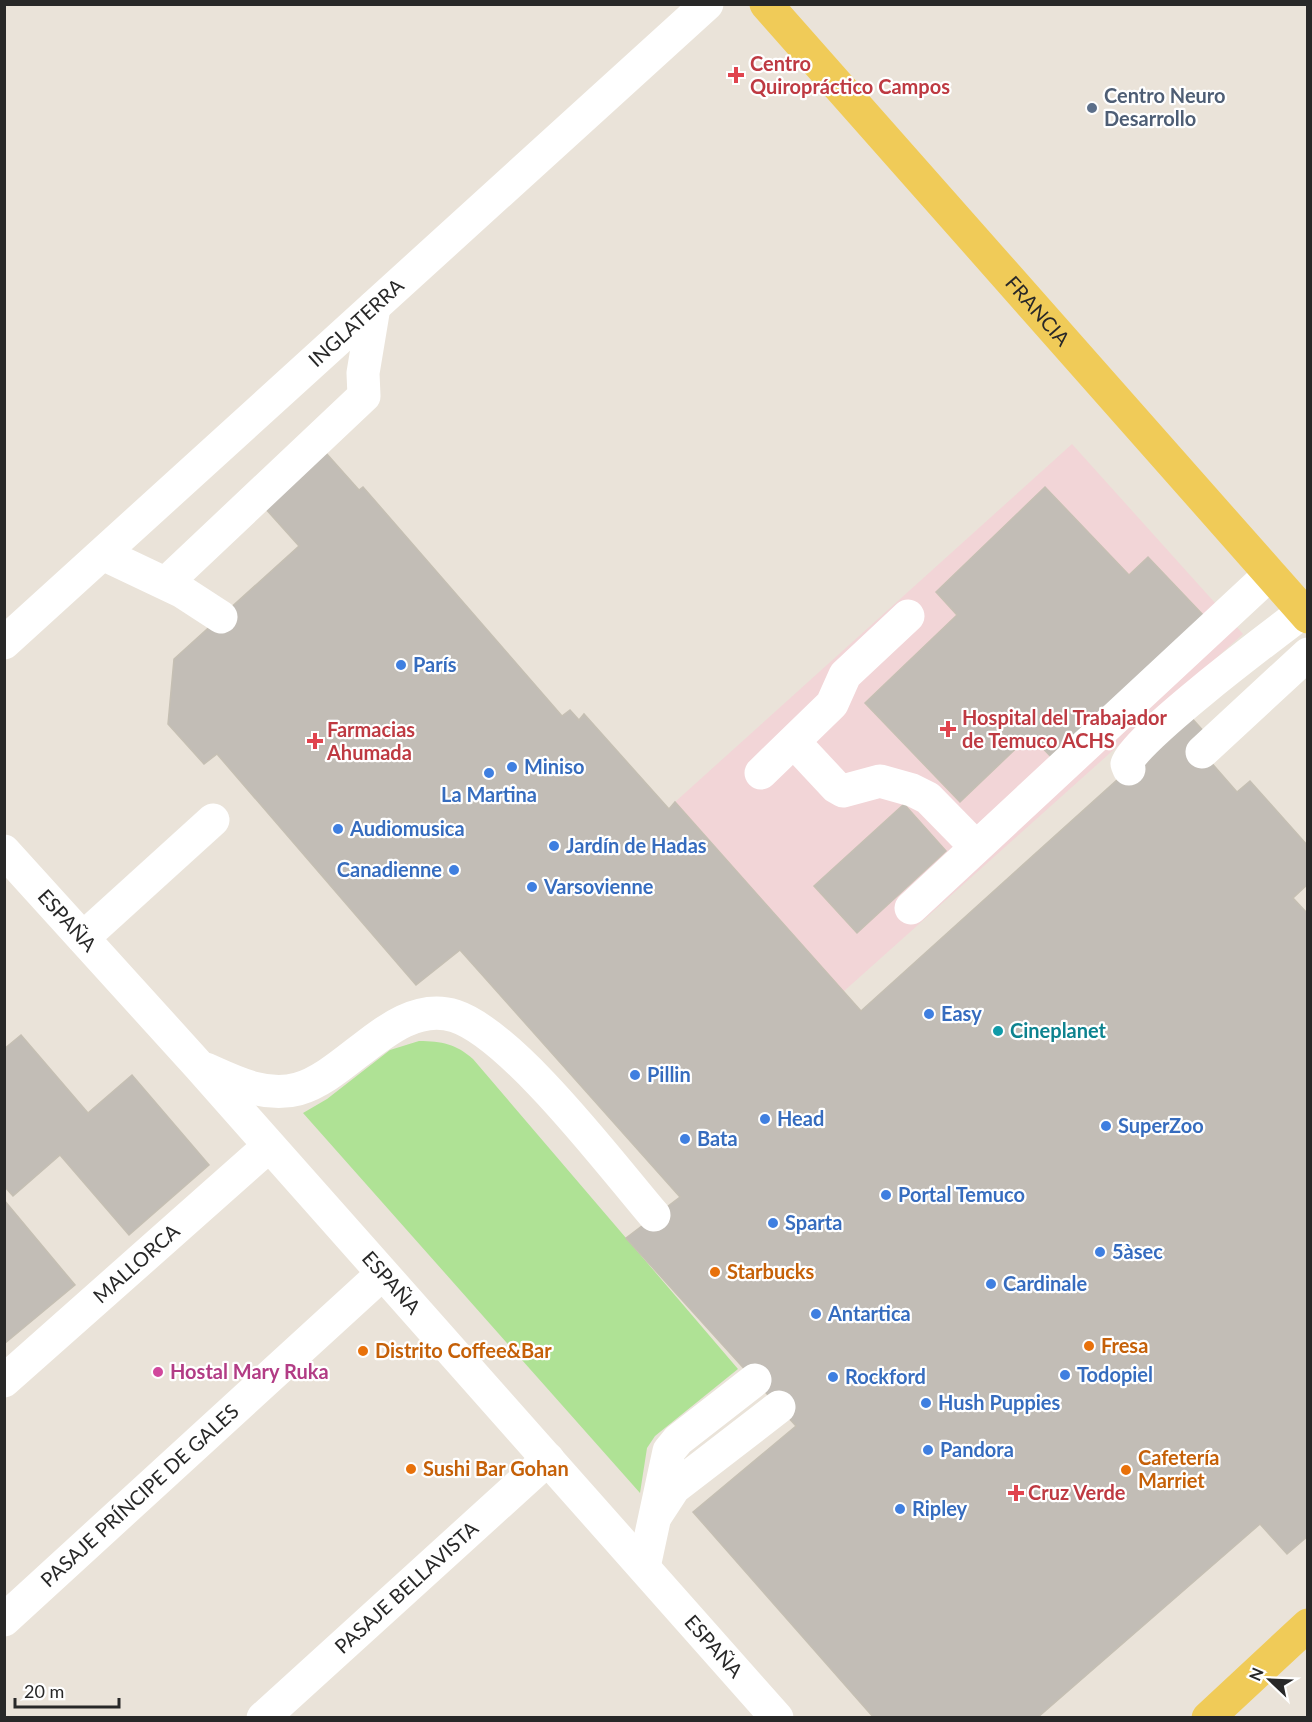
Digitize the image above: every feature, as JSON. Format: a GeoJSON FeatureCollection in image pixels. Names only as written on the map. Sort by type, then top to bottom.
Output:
{"type":"FeatureCollection","features":[{"type":"Feature","properties":{"kind":"main road","name":"FRANCIA"},"geometry":{"type":"LineString","coordinates":[[766,4],[1305,615]]}},
{"type":"Feature","properties":{"kind":"main road"},"geometry":{"type":"LineString","coordinates":[[1208,1718],[1308,1625]]}},
{"type":"Feature","properties":{"kind":"street","name":"INGLATERRA"},"geometry":{"type":"LineString","coordinates":[[4,644],[707,4]]}},
{"type":"Feature","properties":{"kind":"street"},"geometry":{"type":"LineString","coordinates":[[166,583],[364,396],[363,373],[374,307]]}},
{"type":"Feature","properties":{"kind":"street"},"geometry":{"type":"LineString","coordinates":[[103,554],[196,599],[221,617]]}},
{"type":"Feature","properties":{"kind":"street"},"geometry":{"type":"LineString","coordinates":[[911,908],[1270,573]]}},
{"type":"Feature","properties":{"kind":"street"},"geometry":{"type":"LineString","coordinates":[[1129,769],[1127,764],[1132,754],[1177,713],[1305,615]]}},
{"type":"Feature","properties":{"kind":"street"},"geometry":{"type":"LineString","coordinates":[[761,773],[832,704],[845,675],[908,616]]}},
{"type":"Feature","properties":{"kind":"street"},"geometry":{"type":"LineString","coordinates":[[1202,752],[1308,654]]}},
{"type":"Feature","properties":{"kind":"street"},"geometry":{"type":"LineString","coordinates":[[794,742],[836,788],[843,791],[880,781],[928,798],[976,847]]}},
{"type":"Feature","properties":{"kind":"street"},"geometry":{"type":"LineString","coordinates":[[83,938],[213,820]]}},
{"type":"Feature","properties":{"kind":"street","name":"ESPAÑA"},"geometry":{"type":"LineString","coordinates":[[4,851],[199,1066],[777,1718]]}},
{"type":"Feature","properties":{"kind":"street"},"geometry":{"type":"LineString","coordinates":[[199,1066],[264,1091],[298,1089],[316,1081],[380,1035],[400,1025],[440,1014],[455,1016],[495,1039],[537,1080],[654,1215]]}},
{"type":"Feature","properties":{"kind":"street","name":"MALLORCA"},"geometry":{"type":"LineString","coordinates":[[4,1382],[269,1146]]}},
{"type":"Feature","properties":{"kind":"street","name":"PASAJE PRÍNCIPE DE GALES"},"geometry":{"type":"LineString","coordinates":[[4,1620],[382,1274]]}},
{"type":"Feature","properties":{"kind":"street"},"geometry":{"type":"LineString","coordinates":[[644,1567],[669,1451],[678,1440],[755,1380]]}},
{"type":"Feature","properties":{"kind":"street"},"geometry":{"type":"LineString","coordinates":[[652,1524],[664,1500],[674,1488],[779,1407]]}},
{"type":"Feature","properties":{"kind":"street","name":"PASAJE BELLAVISTA"},"geometry":{"type":"LineString","coordinates":[[263,1718],[548,1459]]}},
{"type":"Feature","properties":{"kind":"shaded area","name":"Hospital del Trabajador de Temuco ACHS"},"geometry":{"type":"Polygon","coordinates":[[[1072,444],[1243,634],[843,992],[675,802],[1072,444]]]}},
{"type":"Feature","properties":{"kind":"green space"},"geometry":{"type":"Polygon","coordinates":[[[419,1041],[448,1044],[473,1059],[738,1369],[655,1436],[647,1448],[640,1493],[303,1113],[327,1099],[390,1050],[419,1041]]]}},
{"type":"Feature","properties":{"kind":"building"},"geometry":{"type":"Polygon","coordinates":[[[326,453],[359,490],[363,487],[562,716],[570,710],[579,720],[584,714],[669,809],[675,802],[861,1011],[1189,715],[1207,735],[1202,752],[1237,792],[1250,781],[1308,846],[1308,884],[1293,898],[1308,914],[1308,1536],[1287,1554],[1260,1524],[1037,1718],[874,1718],[693,1512],[796,1426],[626,1238],[680,1197],[460,950],[416,985],[217,754],[204,764],[168,724],[174,659],[299,546],[264,507],[326,453]]]}},
{"type":"Feature","properties":{"kind":"building"},"geometry":{"type":"Polygon","coordinates":[[[1045,487],[1129,575],[1148,557],[1205,617],[1055,761],[1030,735],[960,802],[865,703],[957,615],[936,592],[1045,487]]]}},
{"type":"Feature","properties":{"kind":"building"},"geometry":{"type":"Polygon","coordinates":[[[904,804],[946,851],[857,933],[814,886],[904,804]]]}},
{"type":"Feature","properties":{"kind":"building"},"geometry":{"type":"Polygon","coordinates":[[[21,1035],[88,1113],[132,1075],[209,1165],[129,1235],[60,1155],[13,1196],[4,1186],[4,1049],[21,1035]]]}},
{"type":"Feature","properties":{"kind":"building"},"geometry":{"type":"Polygon","coordinates":[[[4,1200],[75,1285],[4,1344],[4,1200]]]}},
{"type":"Feature","properties":{"kind":"place","name":"Centro Quiropráctico Campos"},"geometry":{"type":"Point","coordinates":[736,75]}},
{"type":"Feature","properties":{"kind":"place","name":"Centro Neuro Desarrollo"},"geometry":{"type":"Point","coordinates":[1092,108]}},
{"type":"Feature","properties":{"kind":"place","name":"París"},"geometry":{"type":"Point","coordinates":[401,665]}},
{"type":"Feature","properties":{"kind":"place","name":"Hospital del Trabajador de Temuco ACHS"},"geometry":{"type":"Point","coordinates":[948,729]}},
{"type":"Feature","properties":{"kind":"place","name":"Farmacias Ahumada"},"geometry":{"type":"Point","coordinates":[315,741]}},
{"type":"Feature","properties":{"kind":"place","name":"Miniso"},"geometry":{"type":"Point","coordinates":[512,767]}},
{"type":"Feature","properties":{"kind":"place","name":"La Martina"},"geometry":{"type":"Point","coordinates":[489,773]}},
{"type":"Feature","properties":{"kind":"place","name":"Audiomusica"},"geometry":{"type":"Point","coordinates":[338,829]}},
{"type":"Feature","properties":{"kind":"place","name":"Jardín de Hadas"},"geometry":{"type":"Point","coordinates":[554,846]}},
{"type":"Feature","properties":{"kind":"place","name":"Canadienne"},"geometry":{"type":"Point","coordinates":[454,870]}},
{"type":"Feature","properties":{"kind":"place","name":"Varsovienne"},"geometry":{"type":"Point","coordinates":[532,887]}},
{"type":"Feature","properties":{"kind":"place","name":"Easy"},"geometry":{"type":"Point","coordinates":[929,1014]}},
{"type":"Feature","properties":{"kind":"place","name":"Cineplanet"},"geometry":{"type":"Point","coordinates":[998,1031]}},
{"type":"Feature","properties":{"kind":"place","name":"Pillin"},"geometry":{"type":"Point","coordinates":[635,1075]}},
{"type":"Feature","properties":{"kind":"place","name":"Head"},"geometry":{"type":"Point","coordinates":[765,1119]}},
{"type":"Feature","properties":{"kind":"place","name":"SuperZoo"},"geometry":{"type":"Point","coordinates":[1106,1126]}},
{"type":"Feature","properties":{"kind":"place","name":"Bata"},"geometry":{"type":"Point","coordinates":[685,1139]}},
{"type":"Feature","properties":{"kind":"place","name":"Portal Temuco"},"geometry":{"type":"Point","coordinates":[886,1195]}},
{"type":"Feature","properties":{"kind":"place","name":"Sparta"},"geometry":{"type":"Point","coordinates":[773,1223]}},
{"type":"Feature","properties":{"kind":"place","name":"5àsec"},"geometry":{"type":"Point","coordinates":[1100,1252]}},
{"type":"Feature","properties":{"kind":"place","name":"Starbucks"},"geometry":{"type":"Point","coordinates":[715,1272]}},
{"type":"Feature","properties":{"kind":"place","name":"Cardinale"},"geometry":{"type":"Point","coordinates":[991,1284]}},
{"type":"Feature","properties":{"kind":"place","name":"Antartica"},"geometry":{"type":"Point","coordinates":[816,1314]}},
{"type":"Feature","properties":{"kind":"place","name":"Fresa"},"geometry":{"type":"Point","coordinates":[1089,1346]}},
{"type":"Feature","properties":{"kind":"place","name":"Distrito Coffee&Bar"},"geometry":{"type":"Point","coordinates":[363,1351]}},
{"type":"Feature","properties":{"kind":"place","name":"Hostal Mary Ruka"},"geometry":{"type":"Point","coordinates":[158,1372]}},
{"type":"Feature","properties":{"kind":"place","name":"Todopiel"},"geometry":{"type":"Point","coordinates":[1065,1375]}},
{"type":"Feature","properties":{"kind":"place","name":"Rockford"},"geometry":{"type":"Point","coordinates":[833,1377]}},
{"type":"Feature","properties":{"kind":"place","name":"Hush Puppies"},"geometry":{"type":"Point","coordinates":[926,1403]}},
{"type":"Feature","properties":{"kind":"place","name":"Pandora"},"geometry":{"type":"Point","coordinates":[928,1450]}},
{"type":"Feature","properties":{"kind":"place","name":"Sushi Bar Gohan"},"geometry":{"type":"Point","coordinates":[411,1469]}},
{"type":"Feature","properties":{"kind":"place","name":"Cafetería Marriet"},"geometry":{"type":"Point","coordinates":[1126,1470]}},
{"type":"Feature","properties":{"kind":"place","name":"Cruz Verde"},"geometry":{"type":"Point","coordinates":[1016,1493]}},
{"type":"Feature","properties":{"kind":"place","name":"Ripley"},"geometry":{"type":"Point","coordinates":[900,1509]}}]}
